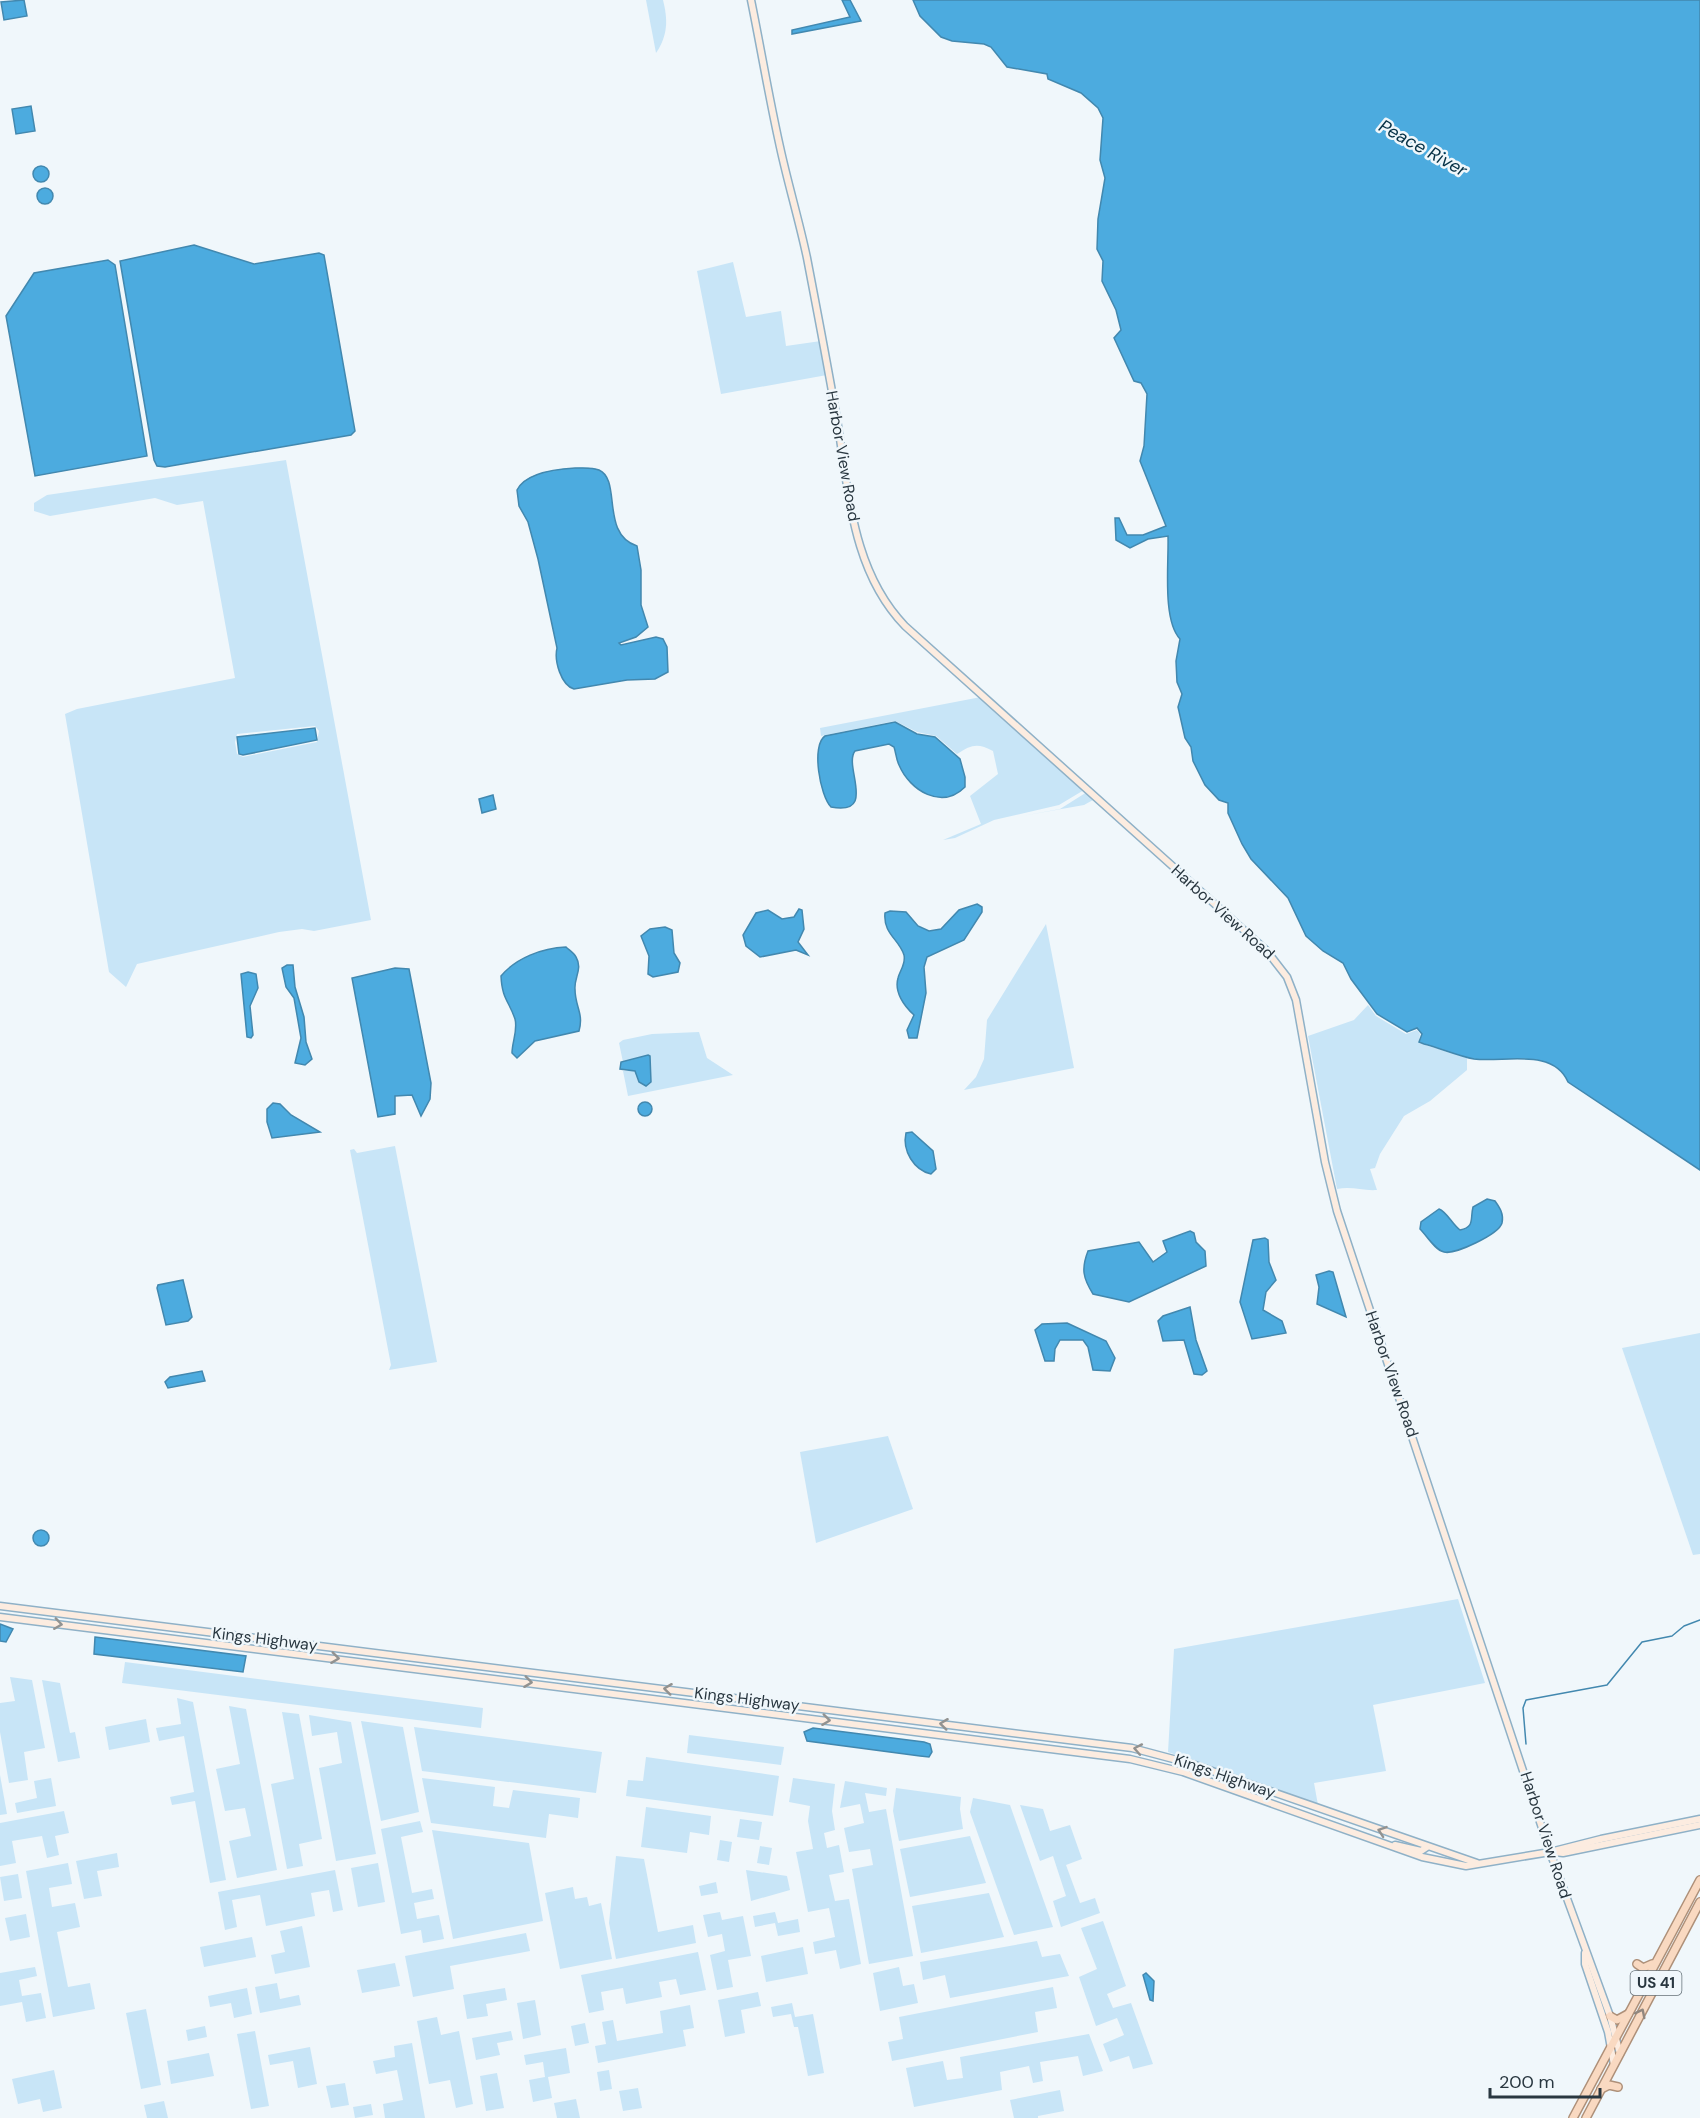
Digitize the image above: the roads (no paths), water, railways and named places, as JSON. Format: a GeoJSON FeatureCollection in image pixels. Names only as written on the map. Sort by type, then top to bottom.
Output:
{"type":"FeatureCollection","features":[{"type":"Feature","properties":{"kind":"main road","name":"Harbor View Road"},"geometry":{"type":"LineString","coordinates":[[751,0],[780,148],[802,235],[825,351],[843,453],[847,492],[865,562],[887,606],[905,626],[1266,951],[1287,977],[1296,1000],[1325,1162],[1337,1211],[1550,1852],[1585,1952],[1592,1962],[1620,2054]]}},
{"type":"Feature","properties":{"kind":"main road","name":"Kings Highway"},"geometry":{"type":"LineString","coordinates":[[0,1606],[1132,1748],[1192,1764],[1477,1863]]}},
{"type":"Feature","properties":{"kind":"main road","name":"Kings Highway"},"geometry":{"type":"LineString","coordinates":[[0,1617],[1130,1759],[1182,1772],[1388,1846],[1426,1858],[1466,1866],[1550,1852],[1563,1853],[1672,1828],[1700,1819]]}},
{"type":"Feature","properties":{"kind":"main road"},"geometry":{"type":"LineString","coordinates":[[1346,1831],[1350,1820]]}},
{"type":"Feature","properties":{"kind":"main road","name":"Kings Highway"},"geometry":{"type":"LineString","coordinates":[[1672,1828],[1700,1825]]}},
{"type":"Feature","properties":{"kind":"main road"},"geometry":{"type":"LineString","coordinates":[[1388,1846],[1396,1844],[1422,1851],[1428,1847]]}},
{"type":"Feature","properties":{"kind":"main road"},"geometry":{"type":"LineString","coordinates":[[1426,1858],[1435,1854],[1450,1855]]}},
{"type":"Feature","properties":{"kind":"main road","name":"US 41"},"geometry":{"type":"LineString","coordinates":[[1573,2118],[1700,1880]]}},
{"type":"Feature","properties":{"kind":"main road","name":"US 41"},"geometry":{"type":"LineString","coordinates":[[1586,2118],[1700,1902]]}},
{"type":"Feature","properties":{"kind":"main road"},"geometry":{"type":"LineString","coordinates":[[1683,1910],[1683,1933]]}},
{"type":"Feature","properties":{"kind":"main road","name":"Harbor View Road"},"geometry":{"type":"LineString","coordinates":[[1585,1952],[1585,1964],[1612,2045],[1614,2065]]}},
{"type":"Feature","properties":{"kind":"main road"},"geometry":{"type":"LineString","coordinates":[[1637,1964],[1643,1968],[1655,1962]]}},
{"type":"Feature","properties":{"kind":"main road"},"geometry":{"type":"LineString","coordinates":[[1610,2016],[1617,2020],[1628,2014]]}},
{"type":"Feature","properties":{"kind":"main road"},"geometry":{"type":"LineString","coordinates":[[1601,2089],[1609,2085],[1618,2087]]}},
{"type":"Feature","properties":{"kind":"water"},"geometry":{"type":"Polygon","coordinates":[[[24,0],[27,16],[4,20],[1,2],[24,0]]]}},
{"type":"Feature","properties":{"kind":"water"},"geometry":{"type":"Polygon","coordinates":[[[842,0],[850,0],[861,21],[792,34],[792,30],[850,17],[842,0]]]}},
{"type":"Feature","properties":{"kind":"water","name":"Peace River"},"geometry":{"type":"Polygon","coordinates":[[[913,0],[1700,0],[1700,1170],[1568,1082],[1561,1071],[1551,1064],[1539,1060],[1486,1060],[1462,1056],[1419,1042],[1422,1034],[1417,1028],[1407,1032],[1377,1014],[1351,979],[1343,963],[1323,951],[1306,936],[1288,898],[1251,859],[1228,813],[1228,803],[1219,800],[1205,785],[1193,761],[1191,747],[1185,738],[1178,707],[1182,694],[1177,682],[1176,661],[1180,639],[1174,630],[1169,605],[1168,536],[1148,539],[1130,548],[1116,540],[1115,518],[1119,518],[1127,535],[1143,535],[1166,526],[1140,461],[1144,446],[1147,394],[1141,383],[1134,381],[1114,338],[1121,330],[1116,310],[1102,281],[1103,261],[1097,249],[1098,219],[1105,178],[1100,160],[1103,118],[1098,108],[1081,93],[1048,79],[1047,74],[1007,67],[991,47],[984,44],[952,41],[941,37],[920,16],[913,0]]]}},
{"type":"Feature","properties":{"kind":"water"},"geometry":{"type":"Polygon","coordinates":[[[31,106],[35,131],[16,134],[12,109],[31,106]]]}},
{"type":"Feature","properties":{"kind":"water"},"geometry":{"type":"Polygon","coordinates":[[[38,166],[44,166],[49,174],[47,180],[38,182],[33,177],[33,171],[38,166]]]}},
{"type":"Feature","properties":{"kind":"water"},"geometry":{"type":"Polygon","coordinates":[[[42,188],[48,188],[53,196],[51,202],[42,204],[37,199],[37,193],[42,188]]]}},
{"type":"Feature","properties":{"kind":"water"},"geometry":{"type":"Polygon","coordinates":[[[194,245],[254,264],[319,253],[324,255],[355,431],[351,435],[165,467],[157,466],[154,460],[120,261],[194,245]]]}},
{"type":"Feature","properties":{"kind":"water"},"geometry":{"type":"Polygon","coordinates":[[[108,260],[115,265],[147,456],[35,476],[6,316],[34,273],[108,260]]]}},
{"type":"Feature","properties":{"kind":"water"},"geometry":{"type":"Polygon","coordinates":[[[575,468],[596,469],[606,476],[619,530],[626,540],[637,546],[641,570],[641,605],[648,627],[636,637],[619,643],[621,645],[656,637],[663,639],[667,647],[668,672],[655,679],[627,680],[574,689],[569,687],[562,678],[538,559],[528,522],[519,506],[517,490],[527,479],[535,475],[575,468]]]}},
{"type":"Feature","properties":{"kind":"water"},"geometry":{"type":"Polygon","coordinates":[[[895,722],[917,734],[935,737],[960,759],[965,787],[947,797],[937,797],[919,789],[904,774],[898,763],[894,747],[889,744],[855,751],[852,758],[856,797],[853,804],[845,808],[831,807],[823,793],[819,771],[818,749],[821,741],[825,736],[895,722]]]}},
{"type":"Feature","properties":{"kind":"water"},"geometry":{"type":"Polygon","coordinates":[[[315,728],[317,740],[239,754],[237,737],[315,728]]]}},
{"type":"Feature","properties":{"kind":"water"},"geometry":{"type":"Polygon","coordinates":[[[493,795],[496,809],[482,813],[479,799],[493,795]]]}},
{"type":"Feature","properties":{"kind":"water"},"geometry":{"type":"Polygon","coordinates":[[[977,904],[982,907],[982,912],[964,940],[927,957],[924,967],[926,993],[917,1038],[909,1038],[907,1030],[914,1015],[903,1003],[897,988],[898,978],[904,964],[904,955],[886,926],[885,913],[906,912],[918,926],[929,931],[941,929],[959,910],[977,904]]]}},
{"type":"Feature","properties":{"kind":"water"},"geometry":{"type":"Polygon","coordinates":[[[799,909],[802,910],[804,929],[798,942],[808,955],[796,950],[760,957],[746,946],[743,935],[756,913],[768,910],[782,919],[794,917],[799,909]]]}},
{"type":"Feature","properties":{"kind":"water"},"geometry":{"type":"Polygon","coordinates":[[[665,927],[672,930],[674,953],[680,963],[678,972],[653,977],[648,974],[649,956],[641,936],[650,929],[665,927]]]}},
{"type":"Feature","properties":{"kind":"water"},"geometry":{"type":"Polygon","coordinates":[[[566,947],[575,956],[579,965],[575,989],[580,1015],[579,1031],[535,1041],[517,1058],[512,1053],[515,1019],[504,995],[501,976],[514,964],[530,955],[548,949],[566,947]]]}},
{"type":"Feature","properties":{"kind":"water"},"geometry":{"type":"Polygon","coordinates":[[[293,965],[295,987],[304,1017],[306,1042],[312,1059],[305,1065],[295,1063],[301,1038],[294,998],[286,987],[282,968],[293,965]]]}},
{"type":"Feature","properties":{"kind":"water"},"geometry":{"type":"Polygon","coordinates":[[[395,968],[409,969],[431,1083],[430,1099],[421,1116],[412,1095],[395,1096],[395,1114],[378,1117],[352,978],[395,968]]]}},
{"type":"Feature","properties":{"kind":"water"},"geometry":{"type":"Polygon","coordinates":[[[248,972],[256,974],[258,988],[250,1006],[253,1035],[251,1038],[247,1037],[241,974],[248,972]]]}},
{"type":"Feature","properties":{"kind":"water"},"geometry":{"type":"Polygon","coordinates":[[[650,1056],[651,1082],[646,1086],[639,1082],[635,1071],[620,1069],[621,1062],[650,1056]]]}},
{"type":"Feature","properties":{"kind":"water"},"geometry":{"type":"Polygon","coordinates":[[[642,1102],[648,1102],[652,1109],[648,1116],[642,1116],[638,1112],[638,1106],[642,1102]]]}},
{"type":"Feature","properties":{"kind":"water"},"geometry":{"type":"Polygon","coordinates":[[[273,1103],[280,1104],[291,1115],[320,1132],[272,1138],[267,1122],[267,1109],[273,1103]]]}},
{"type":"Feature","properties":{"kind":"water"},"geometry":{"type":"Polygon","coordinates":[[[912,1132],[933,1151],[936,1169],[931,1174],[919,1168],[908,1153],[906,1133],[912,1132]]]}},
{"type":"Feature","properties":{"kind":"water"},"geometry":{"type":"Polygon","coordinates":[[[1487,1199],[1495,1201],[1502,1214],[1502,1223],[1493,1233],[1476,1243],[1444,1252],[1434,1246],[1420,1229],[1421,1222],[1439,1209],[1460,1230],[1465,1229],[1470,1225],[1473,1207],[1487,1199]]]}},
{"type":"Feature","properties":{"kind":"water"},"geometry":{"type":"Polygon","coordinates":[[[1190,1231],[1194,1233],[1196,1242],[1205,1251],[1206,1266],[1129,1302],[1093,1294],[1084,1273],[1088,1251],[1139,1242],[1153,1262],[1167,1252],[1163,1241],[1190,1231]]]}},
{"type":"Feature","properties":{"kind":"water"},"geometry":{"type":"Polygon","coordinates":[[[1265,1238],[1268,1240],[1269,1262],[1276,1280],[1266,1292],[1263,1310],[1282,1321],[1286,1333],[1252,1339],[1240,1302],[1253,1240],[1265,1238]]]}},
{"type":"Feature","properties":{"kind":"water"},"geometry":{"type":"Polygon","coordinates":[[[1333,1272],[1346,1317],[1317,1304],[1319,1287],[1316,1275],[1333,1272]]]}},
{"type":"Feature","properties":{"kind":"water"},"geometry":{"type":"Polygon","coordinates":[[[183,1280],[192,1317],[188,1321],[166,1325],[158,1285],[183,1280]]]}},
{"type":"Feature","properties":{"kind":"water"},"geometry":{"type":"Polygon","coordinates":[[[1190,1307],[1196,1340],[1207,1371],[1202,1375],[1194,1374],[1184,1340],[1163,1341],[1158,1321],[1163,1316],[1190,1307]]]}},
{"type":"Feature","properties":{"kind":"water"},"geometry":{"type":"Polygon","coordinates":[[[1067,1323],[1106,1341],[1115,1358],[1110,1371],[1093,1370],[1088,1347],[1083,1340],[1060,1340],[1055,1349],[1054,1361],[1045,1361],[1035,1330],[1042,1324],[1067,1323]]]}},
{"type":"Feature","properties":{"kind":"water"},"geometry":{"type":"Polygon","coordinates":[[[202,1371],[205,1381],[168,1388],[165,1382],[170,1377],[202,1371]]]}},
{"type":"Feature","properties":{"kind":"water"},"geometry":{"type":"Polygon","coordinates":[[[41,1530],[47,1532],[49,1538],[47,1544],[41,1546],[35,1544],[33,1538],[35,1532],[41,1530]]]}},
{"type":"Feature","properties":{"kind":"water"},"geometry":{"type":"Polygon","coordinates":[[[0,1624],[13,1629],[6,1642],[0,1641],[0,1624]]]}},
{"type":"Feature","properties":{"kind":"water"},"geometry":{"type":"Polygon","coordinates":[[[95,1637],[246,1656],[243,1672],[94,1654],[95,1637]]]}},
{"type":"Feature","properties":{"kind":"water"},"geometry":{"type":"Polygon","coordinates":[[[813,1728],[924,1742],[930,1744],[932,1752],[929,1757],[807,1741],[804,1732],[813,1728]]]}},
{"type":"Feature","properties":{"kind":"water"},"geometry":{"type":"Polygon","coordinates":[[[1146,1973],[1154,1981],[1153,2001],[1150,2000],[1143,1975],[1146,1973]]]}},
{"type":"Feature","properties":{"kind":"waterway"},"geometry":{"type":"LineString","coordinates":[[1526,1744],[1523,1708],[1526,1700],[1607,1685],[1642,1642],[1672,1636],[1684,1626],[1700,1620]]}}]}
